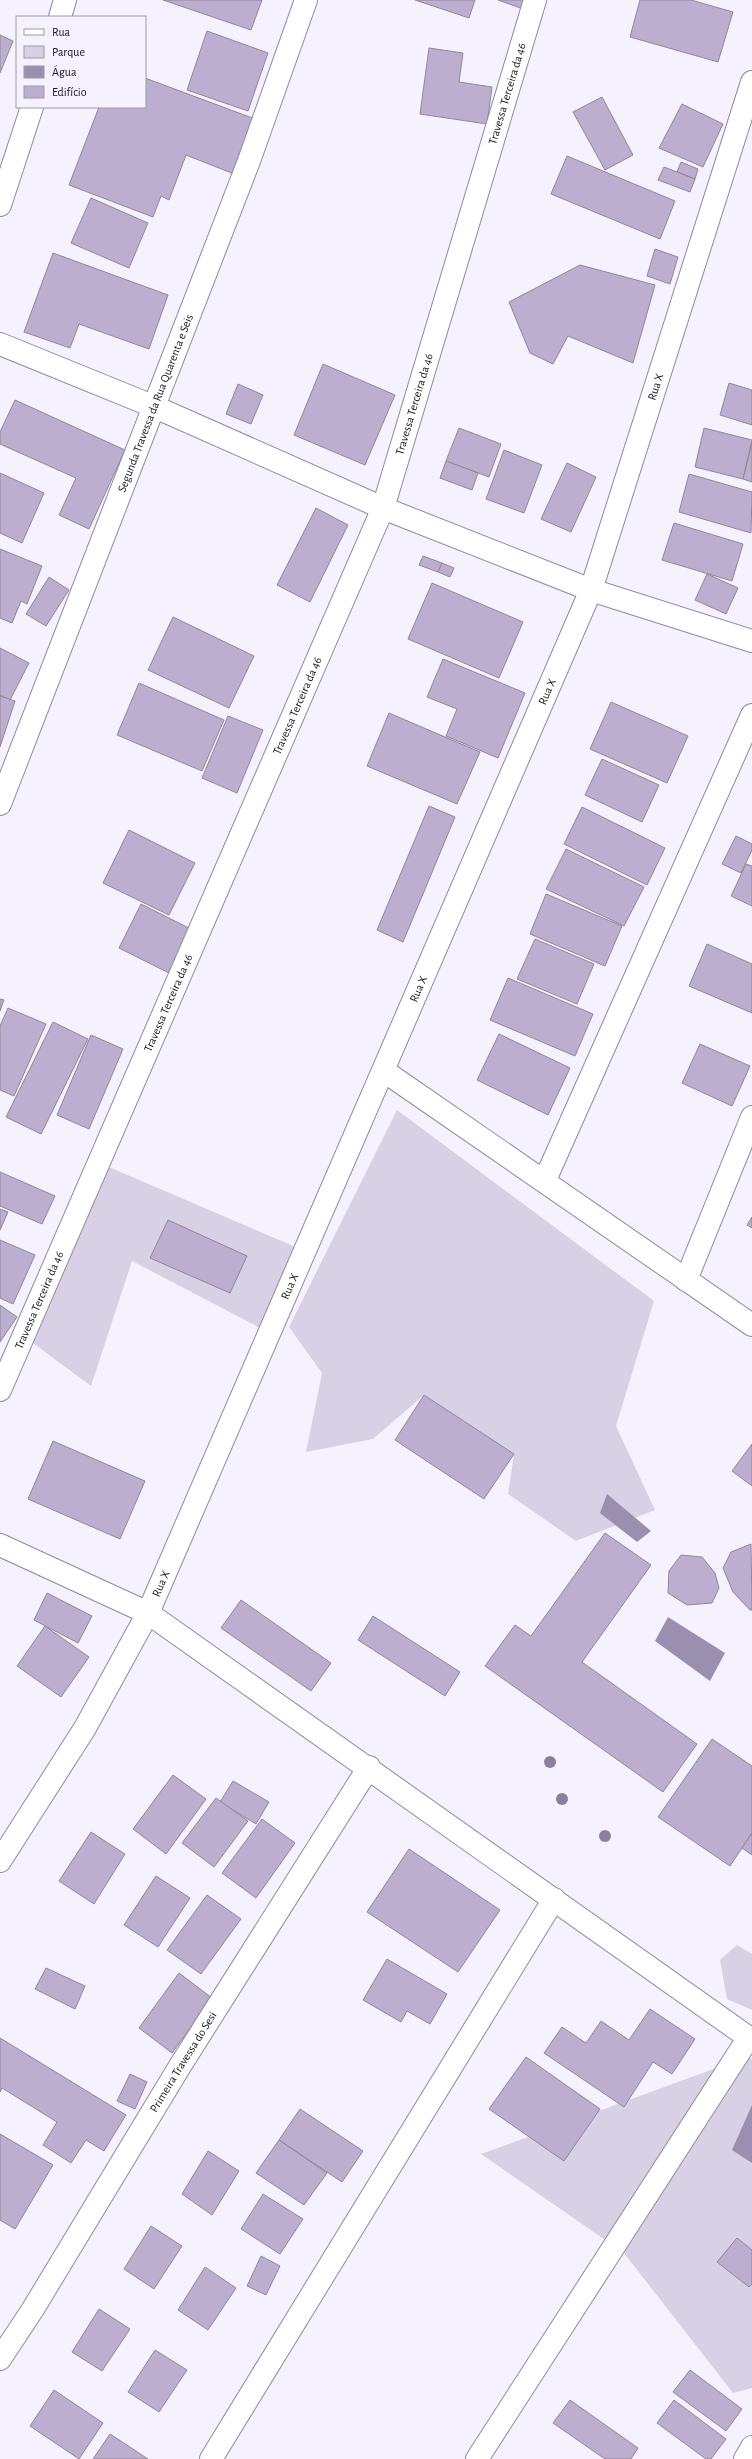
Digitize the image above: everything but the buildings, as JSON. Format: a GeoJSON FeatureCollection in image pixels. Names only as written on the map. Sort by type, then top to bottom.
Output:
{"type":"FeatureCollection","features":[{"type":"Feature","properties":{"kind":"street"},"geometry":{"type":"LineString","coordinates":[[60,16],[65,0]]}},
{"type":"Feature","properties":{"kind":"street","name":"Segunda Travessa da Rua Quarenta e Seis"},"geometry":{"type":"LineString","coordinates":[[0,804],[249,161],[306,0]]}},
{"type":"Feature","properties":{"kind":"street","name":"Travessa Terceira da 46"},"geometry":{"type":"LineString","coordinates":[[0,1390],[383,508],[535,0]]}},
{"type":"Feature","properties":{"kind":"street","name":"Rua X"},"geometry":{"type":"LineString","coordinates":[[0,1861],[85,1728],[148,1613],[292,1277],[384,1071],[591,590],[752,82]]}},
{"type":"Feature","properties":{"kind":"street"},"geometry":{"type":"LineString","coordinates":[[0,204],[32,108]]}},
{"type":"Feature","properties":{"kind":"street"},"geometry":{"type":"LineString","coordinates":[[0,344],[155,407],[383,508],[591,590],[752,641]]}},
{"type":"Feature","properties":{"kind":"street"},"geometry":{"type":"LineString","coordinates":[[545,1180],[752,715]]}},
{"type":"Feature","properties":{"kind":"street"},"geometry":{"type":"LineString","coordinates":[[384,1071],[545,1180],[686,1280],[752,1324]]}},
{"type":"Feature","properties":{"kind":"street"},"geometry":{"type":"LineString","coordinates":[[686,1280],[752,1117]]}},
{"type":"Feature","properties":{"kind":"street"},"geometry":{"type":"LineString","coordinates":[[0,1545],[148,1613],[369,1767],[750,2038],[477,2459]]}},
{"type":"Feature","properties":{"kind":"street","name":"Primeira Travessa do Sesi"},"geometry":{"type":"LineString","coordinates":[[0,2359],[33,2309],[180,2066],[369,1767]]}},
{"type":"Feature","properties":{"kind":"street"},"geometry":{"type":"LineString","coordinates":[[211,2459],[554,1899]]}},
{"type":"Feature","properties":{"kind":"street"},"geometry":{"type":"LineString","coordinates":[[745,2459],[752,2447]]}},
{"type":"Feature","properties":{"kind":"green space"},"geometry":{"type":"Polygon","coordinates":[[[397,1110],[654,1301],[616,1426],[655,1510],[576,1541],[508,1494],[514,1454],[424,1395],[373,1439],[306,1452],[322,1373],[289,1327],[397,1110]]]}},
{"type":"Feature","properties":{"kind":"green space"},"geometry":{"type":"Polygon","coordinates":[[[109,1167],[298,1248],[262,1329],[132,1261],[91,1386],[33,1343],[109,1167]]]}},
{"type":"Feature","properties":{"kind":"green space"},"geometry":{"type":"Polygon","coordinates":[[[737,1945],[752,1954],[752,2010],[727,1999],[720,1960],[737,1945]]]}},
{"type":"Feature","properties":{"kind":"green space"},"geometry":{"type":"Polygon","coordinates":[[[749,2056],[752,2059],[752,2388],[733,2393],[624,2253],[481,2154],[749,2056]]]}},
{"type":"Feature","properties":{"kind":"water"},"geometry":{"type":"Polygon","coordinates":[[[607,1494],[651,1531],[637,1542],[600,1513],[607,1494]]]}},
{"type":"Feature","properties":{"kind":"water"},"geometry":{"type":"Polygon","coordinates":[[[668,1617],[725,1653],[710,1681],[655,1641],[668,1617]]]}},
{"type":"Feature","properties":{"kind":"water"},"geometry":{"type":"Polygon","coordinates":[[[752,2105],[752,2163],[732,2150],[752,2105]]]}}]}
